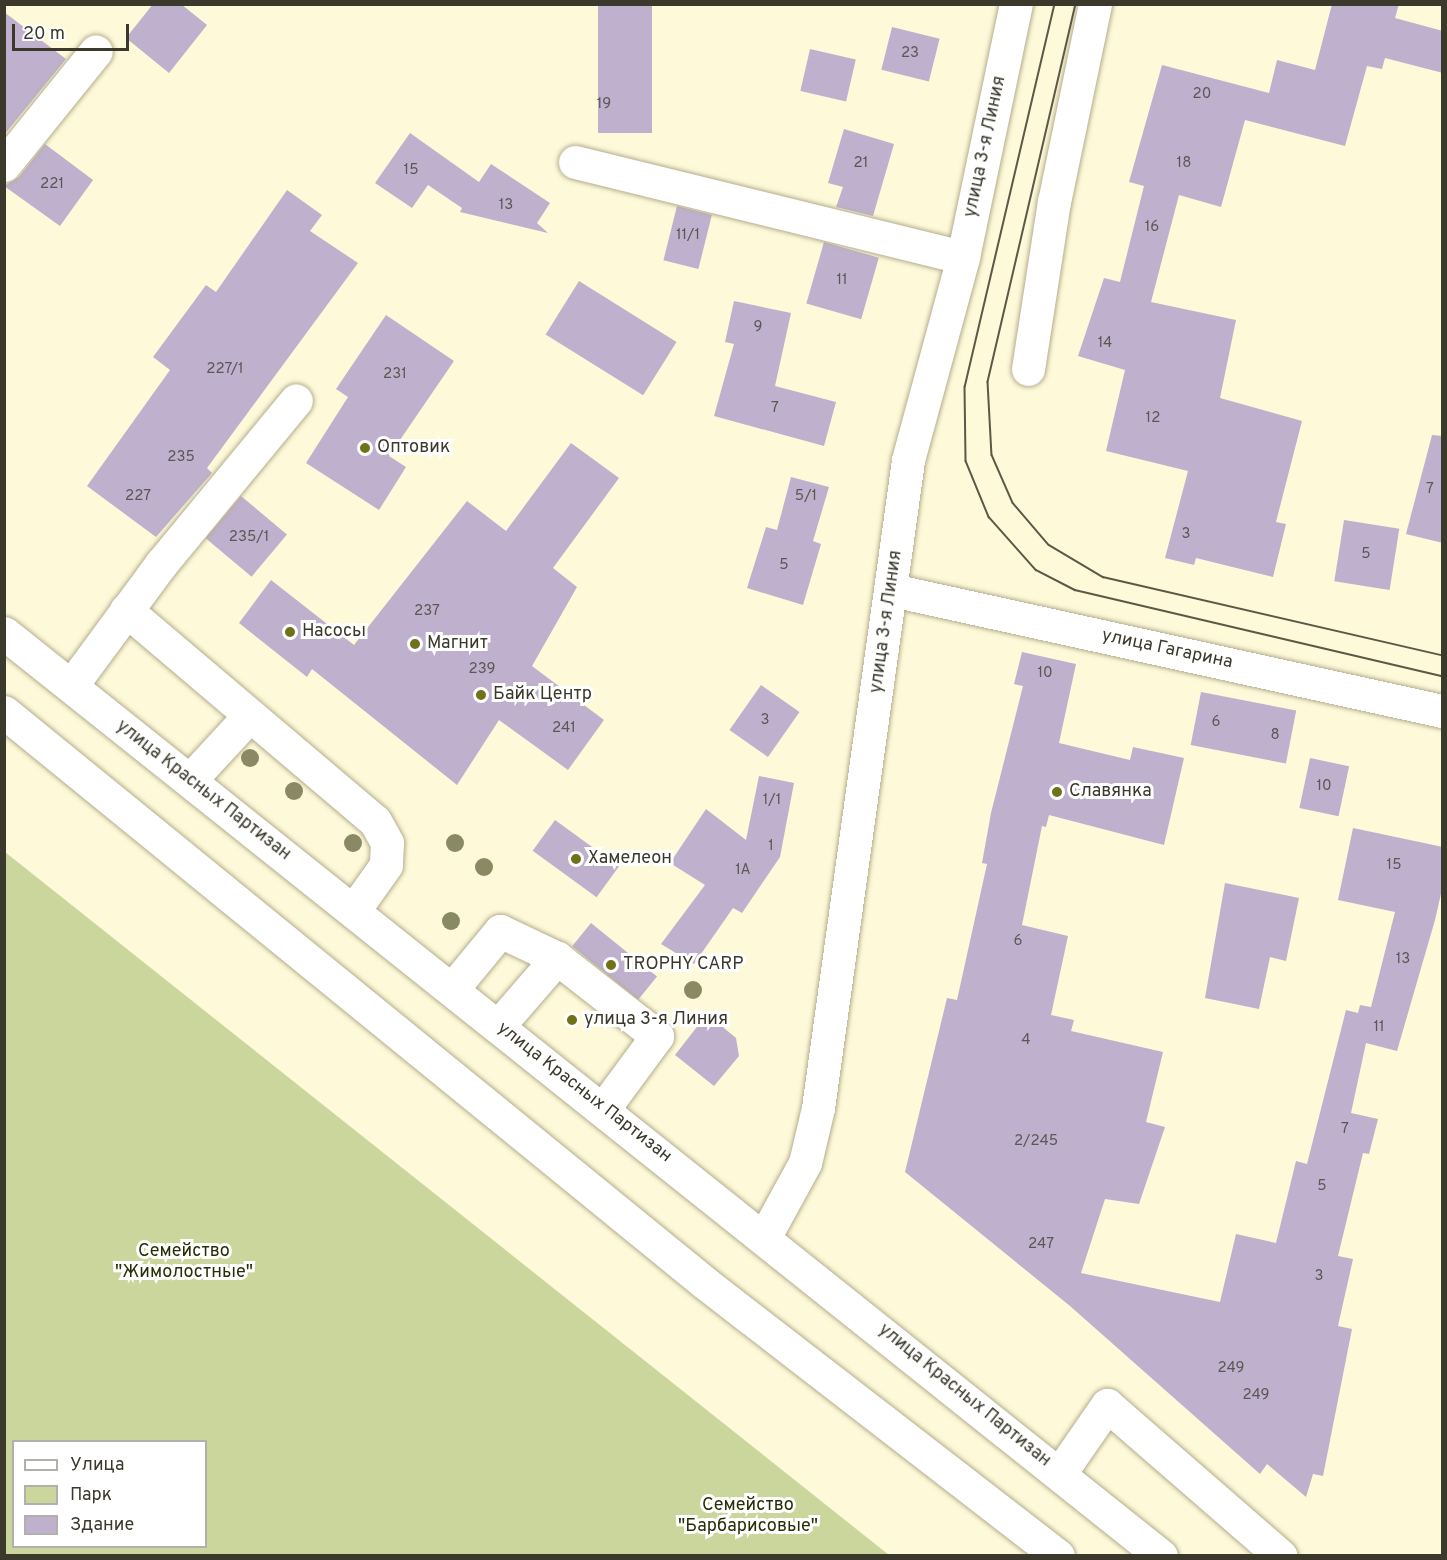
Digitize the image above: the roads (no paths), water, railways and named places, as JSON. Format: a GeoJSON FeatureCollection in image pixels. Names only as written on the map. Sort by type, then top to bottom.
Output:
{"type":"FeatureCollection","features":[{"type":"Feature","properties":{"kind":"main road","name":"улица 3-я Линия"},"geometry":{"type":"LineString","coordinates":[[765,1236],[805,1163],[818,1108],[892,590],[908,460],[963,257],[1016,4]]}},
{"type":"Feature","properties":{"kind":"main road"},"geometry":{"type":"LineString","coordinates":[[1028,369],[1054,202],[1095,4]]}},
{"type":"Feature","properties":{"kind":"main road"},"geometry":{"type":"LineString","coordinates":[[4,165],[96,51]]}},
{"type":"Feature","properties":{"kind":"main road"},"geometry":{"type":"LineString","coordinates":[[575,162],[963,257]]}},
{"type":"Feature","properties":{"kind":"main road"},"geometry":{"type":"LineString","coordinates":[[71,686],[126,610],[296,400]]}},
{"type":"Feature","properties":{"kind":"main road","name":"улица Гагарина"},"geometry":{"type":"LineString","coordinates":[[892,590],[1443,711]]}},
{"type":"Feature","properties":{"kind":"main road"},"geometry":{"type":"LineString","coordinates":[[126,610],[375,821],[387,843],[386,865],[354,910]]}},
{"type":"Feature","properties":{"kind":"main road","name":"улица Красных Партизан"},"geometry":{"type":"LineString","coordinates":[[4,633],[765,1236],[1161,1556]]}},
{"type":"Feature","properties":{"kind":"main road"},"geometry":{"type":"LineString","coordinates":[[4,712],[705,1283],[1058,1556]]}},
{"type":"Feature","properties":{"kind":"main road"},"geometry":{"type":"LineString","coordinates":[[190,780],[250,715]]}},
{"type":"Feature","properties":{"kind":"main road"},"geometry":{"type":"LineString","coordinates":[[453,988],[500,931],[557,958],[657,1036],[604,1108]]}},
{"type":"Feature","properties":{"kind":"main road"},"geometry":{"type":"LineString","coordinates":[[499,1025],[557,958]]}},
{"type":"Feature","properties":{"kind":"main road"},"geometry":{"type":"LineString","coordinates":[[1060,1473],[1107,1405],[1281,1556]]}},
{"type":"Feature","properties":{"kind":"tram line"},"geometry":{"type":"LineString","coordinates":[[1055,4],[965,387],[966,461],[989,517],[1036,570],[1075,590],[1442,676]]}},
{"type":"Feature","properties":{"kind":"tram line"},"geometry":{"type":"LineString","coordinates":[[1076,4],[988,382],[992,455],[1013,503],[1049,545],[1103,577],[1442,655]]}},
{"type":"Feature","properties":{"kind":"place","name":"Оптовик"},"geometry":{"type":"Point","coordinates":[365,448]}},
{"type":"Feature","properties":{"kind":"place","name":"Насосы"},"geometry":{"type":"Point","coordinates":[290,632]}},
{"type":"Feature","properties":{"kind":"place","name":"Магнит"},"geometry":{"type":"Point","coordinates":[415,644]}},
{"type":"Feature","properties":{"kind":"place","name":"Байк Центр"},"geometry":{"type":"Point","coordinates":[481,695]}},
{"type":"Feature","properties":{"kind":"place","name":"Славянка"},"geometry":{"type":"Point","coordinates":[1057,792]}},
{"type":"Feature","properties":{"kind":"place","name":"Хамелеон"},"geometry":{"type":"Point","coordinates":[576,859]}},
{"type":"Feature","properties":{"kind":"place","name":"TROPHY CARP"},"geometry":{"type":"Point","coordinates":[611,965]}},
{"type":"Feature","properties":{"kind":"place","name":"улица 3-я Линия"},"geometry":{"type":"Point","coordinates":[572,1020]}},
{"type":"Feature","properties":{"kind":"park label","name":"Семейство \"Жимолостные\""},"geometry":{"type":"Point","coordinates":[184,1263]}},
{"type":"Feature","properties":{"kind":"park label","name":"Семейство \"Барбарисовые\""},"geometry":{"type":"Point","coordinates":[748,1517]}}]}
